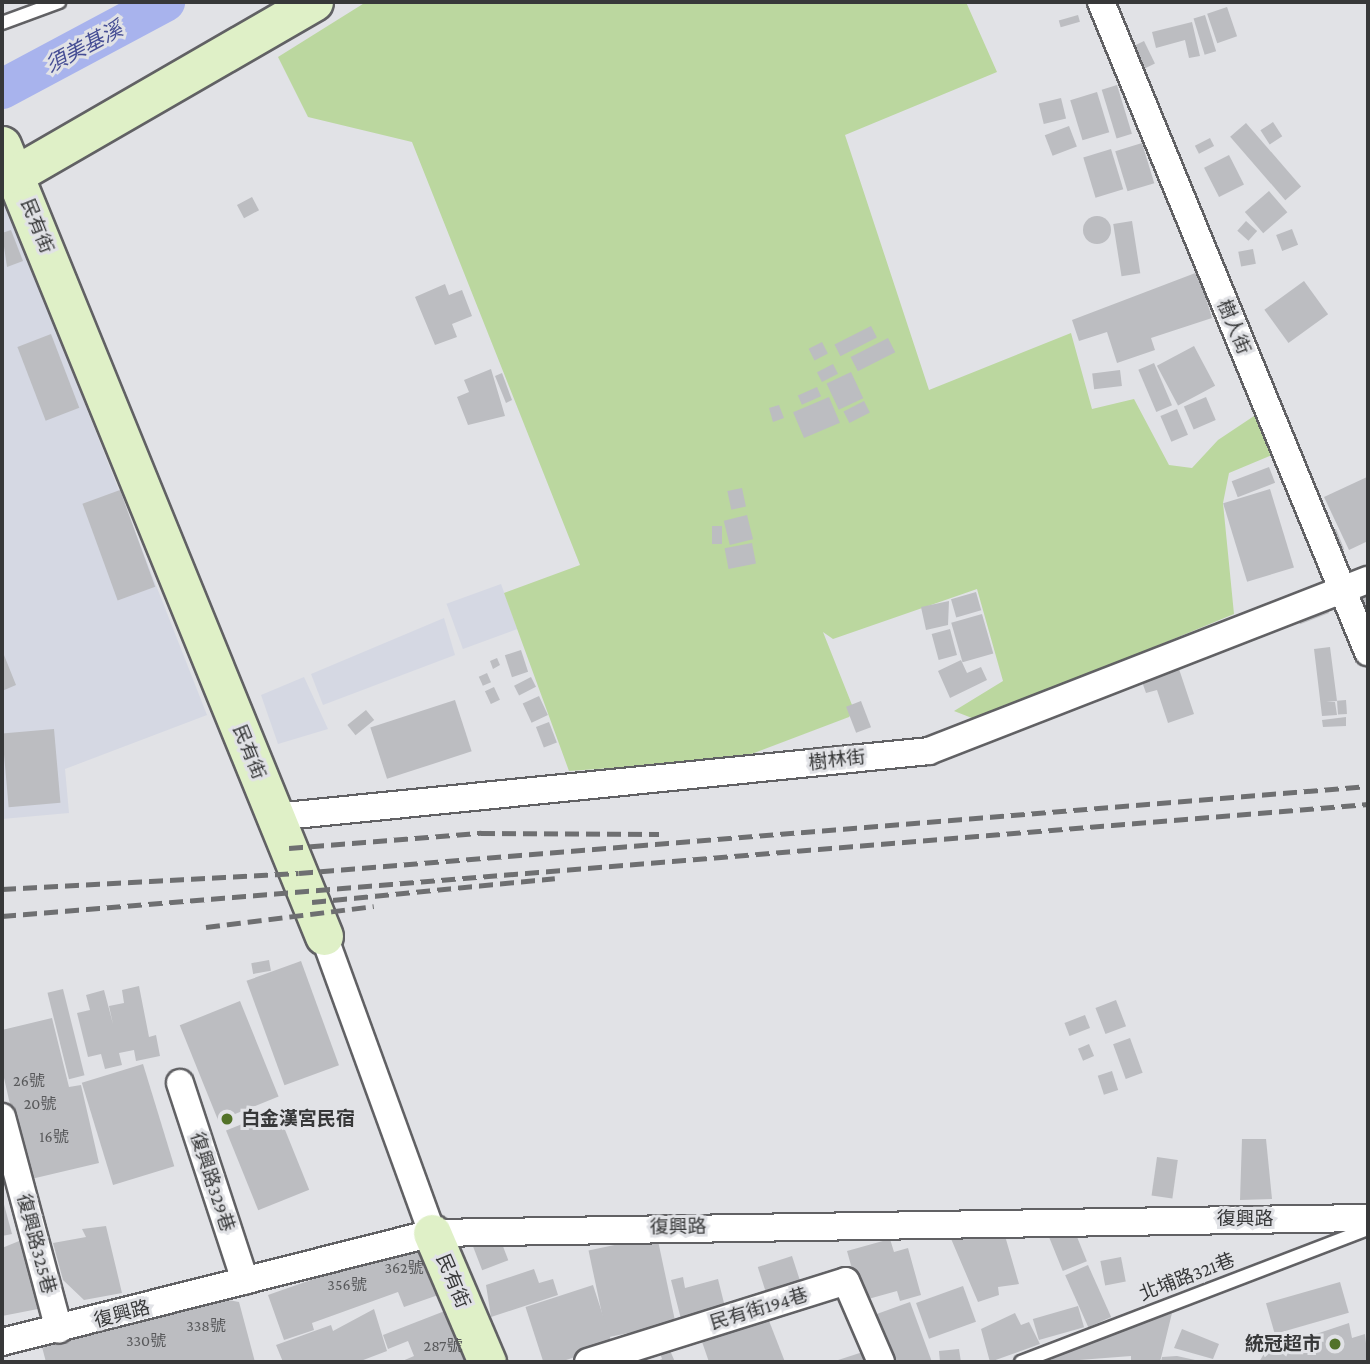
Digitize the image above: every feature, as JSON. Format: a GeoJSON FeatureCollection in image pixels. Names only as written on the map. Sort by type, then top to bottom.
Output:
{"type":"FeatureCollection","features":[{"type":"Feature","properties":{"kind":"street"},"geometry":{"type":"LineString","coordinates":[[6,154],[314,2]]}},
{"type":"Feature","properties":{"kind":"street","name":"樹人街"},"geometry":{"type":"LineString","coordinates":[[1104,3],[1368,652]]}},
{"type":"Feature","properties":{"kind":"street","name":"民有街"},"geometry":{"type":"LineString","coordinates":[[6,154],[324,936],[432,1233],[487,1362]]}},
{"type":"Feature","properties":{"kind":"street","name":"樹林街"},"geometry":{"type":"LineString","coordinates":[[275,817],[929,751],[1368,580]]}},
{"type":"Feature","properties":{"kind":"street","name":"復興路329巷"},"geometry":{"type":"LineString","coordinates":[[180,1083],[245,1281]]}},
{"type":"Feature","properties":{"kind":"street","name":"復興路325巷"},"geometry":{"type":"LineString","coordinates":[[2,1117],[59,1330]]}},
{"type":"Feature","properties":{"kind":"street","name":"復興路"},"geometry":{"type":"LineString","coordinates":[[2,1342],[59,1330],[432,1233],[1368,1218]]}},
{"type":"Feature","properties":{"kind":"street","name":"民有街194巷"},"geometry":{"type":"LineString","coordinates":[[588,1362],[846,1282],[881,1362]]}},
{"type":"Feature","properties":{"kind":"lane"},"geometry":{"type":"LineString","coordinates":[[2,23],[59,2]]}},
{"type":"Feature","properties":{"kind":"lane","name":"北埔路321巷"},"geometry":{"type":"LineString","coordinates":[[1021,1362],[1368,1228]]}},
{"type":"Feature","properties":{"kind":"shaded area"},"geometry":{"type":"Polygon","coordinates":[[[2,193],[207,715],[65,769],[69,813],[2,819],[2,193]]]}},
{"type":"Feature","properties":{"kind":"shaded area"},"geometry":{"type":"Polygon","coordinates":[[[501,584],[517,629],[463,649],[446,604],[501,584]]]}},
{"type":"Feature","properties":{"kind":"shaded area"},"geometry":{"type":"Polygon","coordinates":[[[444,618],[455,655],[323,705],[311,674],[444,618]]]}},
{"type":"Feature","properties":{"kind":"shaded area"},"geometry":{"type":"Polygon","coordinates":[[[304,677],[328,729],[278,744],[261,695],[304,677]]]}},
{"type":"Feature","properties":{"kind":"green space"},"geometry":{"type":"Polygon","coordinates":[[[366,2],[966,2],[997,72],[845,135],[929,390],[1071,333],[1092,409],[1134,399],[1169,465],[1192,468],[1218,440],[1257,414],[1272,455],[1229,473],[1223,503],[1234,614],[977,720],[954,711],[1003,681],[977,589],[833,639],[823,632],[854,710],[849,717],[738,759],[569,771],[504,593],[580,565],[412,142],[308,117],[278,57],[366,2]]]}},
{"type":"Feature","properties":{"kind":"building"},"geometry":{"type":"Polygon","coordinates":[[[1227,7],[1237,36],[1217,43],[1207,14],[1227,7]]]}},
{"type":"Feature","properties":{"kind":"building"},"geometry":{"type":"Polygon","coordinates":[[[1078,15],[1080,22],[1061,27],[1059,21],[1078,15]]]}},
{"type":"Feature","properties":{"kind":"building"},"geometry":{"type":"Polygon","coordinates":[[[1205,15],[1216,51],[1205,55],[1194,19],[1205,15]]]}},
{"type":"Feature","properties":{"kind":"building"},"geometry":{"type":"Polygon","coordinates":[[[1192,22],[1200,56],[1189,58],[1185,40],[1156,48],[1152,32],[1192,22]]]}},
{"type":"Feature","properties":{"kind":"building"},"geometry":{"type":"Polygon","coordinates":[[[1144,41],[1155,63],[1138,72],[1127,49],[1144,41]]]}},
{"type":"Feature","properties":{"kind":"building"},"geometry":{"type":"Polygon","coordinates":[[[1117,85],[1132,134],[1117,138],[1102,90],[1117,85]]]}},
{"type":"Feature","properties":{"kind":"building"},"geometry":{"type":"Polygon","coordinates":[[[1097,92],[1109,132],[1083,140],[1070,100],[1097,92]]]}},
{"type":"Feature","properties":{"kind":"building"},"geometry":{"type":"Polygon","coordinates":[[[1061,98],[1066,118],[1044,124],[1039,104],[1061,98]]]}},
{"type":"Feature","properties":{"kind":"building"},"geometry":{"type":"Polygon","coordinates":[[[1273,122],[1282,136],[1270,144],[1260,130],[1273,122]]]}},
{"type":"Feature","properties":{"kind":"building"},"geometry":{"type":"Polygon","coordinates":[[[1246,123],[1301,186],[1285,200],[1230,137],[1246,123]]]}},
{"type":"Feature","properties":{"kind":"building"},"geometry":{"type":"Polygon","coordinates":[[[1069,126],[1077,147],[1053,156],[1045,135],[1069,126]]]}},
{"type":"Feature","properties":{"kind":"building"},"geometry":{"type":"Polygon","coordinates":[[[1210,138],[1214,146],[1199,154],[1195,146],[1210,138]]]}},
{"type":"Feature","properties":{"kind":"building"},"geometry":{"type":"Polygon","coordinates":[[[1142,143],[1154,183],[1128,191],[1115,151],[1142,143]]]}},
{"type":"Feature","properties":{"kind":"building"},"geometry":{"type":"Polygon","coordinates":[[[1111,149],[1123,189],[1096,198],[1083,157],[1111,149]]]}},
{"type":"Feature","properties":{"kind":"building"},"geometry":{"type":"Polygon","coordinates":[[[1229,155],[1244,184],[1219,197],[1204,168],[1229,155]]]}},
{"type":"Feature","properties":{"kind":"building"},"geometry":{"type":"Polygon","coordinates":[[[1269,191],[1287,212],[1263,233],[1245,212],[1269,191]]]}},
{"type":"Feature","properties":{"kind":"building"},"geometry":{"type":"Polygon","coordinates":[[[252,197],[259,210],[244,218],[237,205],[252,197]]]}},
{"type":"Feature","properties":{"kind":"building"},"geometry":{"type":"Polygon","coordinates":[[[1097,216],[1107,220],[1111,230],[1107,240],[1097,244],[1087,240],[1083,230],[1087,220],[1097,216]]]}},
{"type":"Feature","properties":{"kind":"building"},"geometry":{"type":"Polygon","coordinates":[[[1132,221],[1140,273],[1122,276],[1113,224],[1132,221]]]}},
{"type":"Feature","properties":{"kind":"building"},"geometry":{"type":"Polygon","coordinates":[[[1246,221],[1257,231],[1248,241],[1237,231],[1246,221]]]}},
{"type":"Feature","properties":{"kind":"building"},"geometry":{"type":"Polygon","coordinates":[[[1292,229],[1298,245],[1282,251],[1276,235],[1292,229]]]}},
{"type":"Feature","properties":{"kind":"building"},"geometry":{"type":"Polygon","coordinates":[[[11,230],[23,261],[7,267],[2,233],[11,230]]]}},
{"type":"Feature","properties":{"kind":"building"},"geometry":{"type":"Polygon","coordinates":[[[1253,249],[1256,264],[1241,267],[1238,252],[1253,249]]]}},
{"type":"Feature","properties":{"kind":"building"},"geometry":{"type":"Polygon","coordinates":[[[1198,272],[1212,318],[1151,338],[1155,350],[1117,363],[1107,332],[1079,341],[1072,320],[1198,272]]]}},
{"type":"Feature","properties":{"kind":"building"},"geometry":{"type":"Polygon","coordinates":[[[1304,281],[1328,314],[1288,343],[1264,310],[1304,281]]]}},
{"type":"Feature","properties":{"kind":"building"},"geometry":{"type":"Polygon","coordinates":[[[445,284],[449,295],[462,290],[472,316],[452,324],[457,337],[435,345],[415,297],[445,284]]]}},
{"type":"Feature","properties":{"kind":"building"},"geometry":{"type":"Polygon","coordinates":[[[871,326],[877,338],[840,356],[834,345],[871,326]]]}},
{"type":"Feature","properties":{"kind":"building"},"geometry":{"type":"Polygon","coordinates":[[[51,334],[79,408],[46,421],[17,347],[51,334]]]}},
{"type":"Feature","properties":{"kind":"building"},"geometry":{"type":"Polygon","coordinates":[[[888,338],[895,352],[858,371],[851,357],[888,338]]]}},
{"type":"Feature","properties":{"kind":"building"},"geometry":{"type":"Polygon","coordinates":[[[822,342],[828,354],[815,360],[809,349],[822,342]]]}},
{"type":"Feature","properties":{"kind":"building"},"geometry":{"type":"Polygon","coordinates":[[[1194,346],[1215,386],[1178,405],[1157,366],[1194,346]]]}},
{"type":"Feature","properties":{"kind":"building"},"geometry":{"type":"Polygon","coordinates":[[[1154,363],[1172,405],[1156,412],[1138,370],[1154,363]]]}},
{"type":"Feature","properties":{"kind":"building"},"geometry":{"type":"Polygon","coordinates":[[[833,364],[838,374],[822,382],[817,372],[833,364]]]}},
{"type":"Feature","properties":{"kind":"building"},"geometry":{"type":"Polygon","coordinates":[[[491,369],[505,416],[468,425],[457,397],[469,392],[464,380],[491,369]]]}},
{"type":"Feature","properties":{"kind":"building"},"geometry":{"type":"Polygon","coordinates":[[[1120,370],[1122,386],[1094,389],[1092,373],[1120,370]]]}},
{"type":"Feature","properties":{"kind":"building"},"geometry":{"type":"Polygon","coordinates":[[[851,372],[863,398],[839,410],[827,383],[851,372]]]}},
{"type":"Feature","properties":{"kind":"building"},"geometry":{"type":"Polygon","coordinates":[[[502,373],[512,400],[506,403],[495,376],[502,373]]]}},
{"type":"Feature","properties":{"kind":"building"},"geometry":{"type":"Polygon","coordinates":[[[817,387],[821,396],[802,405],[798,396],[817,387]]]}},
{"type":"Feature","properties":{"kind":"building"},"geometry":{"type":"Polygon","coordinates":[[[829,397],[840,423],[804,438],[793,412],[829,397]]]}},
{"type":"Feature","properties":{"kind":"building"},"geometry":{"type":"Polygon","coordinates":[[[1206,397],[1216,420],[1194,429],[1184,406],[1206,397]]]}},
{"type":"Feature","properties":{"kind":"building"},"geometry":{"type":"Polygon","coordinates":[[[864,401],[870,413],[849,423],[844,411],[864,401]]]}},
{"type":"Feature","properties":{"kind":"building"},"geometry":{"type":"Polygon","coordinates":[[[779,405],[784,418],[773,422],[769,408],[779,405]]]}},
{"type":"Feature","properties":{"kind":"building"},"geometry":{"type":"Polygon","coordinates":[[[1177,409],[1188,435],[1171,442],[1160,416],[1177,409]]]}},
{"type":"Feature","properties":{"kind":"building"},"geometry":{"type":"Polygon","coordinates":[[[1269,467],[1275,483],[1238,497],[1232,481],[1269,467]]]}},
{"type":"Feature","properties":{"kind":"building"},"geometry":{"type":"Polygon","coordinates":[[[1367,477],[1368,541],[1349,550],[1324,497],[1367,477]]]}},
{"type":"Feature","properties":{"kind":"building"},"geometry":{"type":"Polygon","coordinates":[[[742,488],[746,507],[731,510],[727,491],[742,488]]]}},
{"type":"Feature","properties":{"kind":"building"},"geometry":{"type":"Polygon","coordinates":[[[1270,489],[1294,567],[1247,582],[1223,503],[1270,489]]]}},
{"type":"Feature","properties":{"kind":"building"},"geometry":{"type":"Polygon","coordinates":[[[120,490],[155,587],[118,600],[82,504],[120,490]]]}},
{"type":"Feature","properties":{"kind":"building"},"geometry":{"type":"Polygon","coordinates":[[[747,515],[753,539],[730,545],[724,521],[747,515]]]}},
{"type":"Feature","properties":{"kind":"building"},"geometry":{"type":"Polygon","coordinates":[[[712,526],[722,526],[722,544],[712,544],[712,526]]]}},
{"type":"Feature","properties":{"kind":"building"},"geometry":{"type":"Polygon","coordinates":[[[1336,529],[1344,549],[1334,554],[1326,533],[1336,529]]]}},
{"type":"Feature","properties":{"kind":"building"},"geometry":{"type":"Polygon","coordinates":[[[752,543],[756,564],[729,569],[725,548],[752,543]]]}},
{"type":"Feature","properties":{"kind":"building"},"geometry":{"type":"Polygon","coordinates":[[[1368,583],[1368,607],[1355,613],[1347,592],[1368,583]]]}},
{"type":"Feature","properties":{"kind":"building"},"geometry":{"type":"Polygon","coordinates":[[[976,592],[981,610],[956,617],[951,599],[976,592]]]}},
{"type":"Feature","properties":{"kind":"building"},"geometry":{"type":"Polygon","coordinates":[[[1324,600],[1329,613],[1300,624],[1295,611],[1324,600]]]}},
{"type":"Feature","properties":{"kind":"building"},"geometry":{"type":"Polygon","coordinates":[[[949,601],[948,625],[926,630],[921,607],[949,601]]]}},
{"type":"Feature","properties":{"kind":"building"},"geometry":{"type":"Polygon","coordinates":[[[982,614],[993,653],[963,662],[951,623],[982,614]]]}},
{"type":"Feature","properties":{"kind":"building"},"geometry":{"type":"Polygon","coordinates":[[[950,629],[957,655],[939,660],[932,634],[950,629]]]}},
{"type":"Feature","properties":{"kind":"building"},"geometry":{"type":"Polygon","coordinates":[[[1330,647],[1337,701],[1326,702],[1335,702],[1337,715],[1322,716],[1314,649],[1330,647]]]}},
{"type":"Feature","properties":{"kind":"building"},"geometry":{"type":"Polygon","coordinates":[[[2,650],[16,685],[2,691],[2,650]]]}},
{"type":"Feature","properties":{"kind":"building"},"geometry":{"type":"Polygon","coordinates":[[[521,650],[528,672],[512,677],[505,655],[521,650]]]}},
{"type":"Feature","properties":{"kind":"building"},"geometry":{"type":"Polygon","coordinates":[[[497,658],[500,665],[493,669],[490,661],[497,658]]]}},
{"type":"Feature","properties":{"kind":"building"},"geometry":{"type":"Polygon","coordinates":[[[961,660],[967,673],[981,667],[987,680],[950,698],[938,671],[961,660]]]}},
{"type":"Feature","properties":{"kind":"building"},"geometry":{"type":"Polygon","coordinates":[[[1177,663],[1194,714],[1168,723],[1157,690],[1146,693],[1140,676],[1177,663]]]}},
{"type":"Feature","properties":{"kind":"building"},"geometry":{"type":"Polygon","coordinates":[[[487,673],[491,682],[483,686],[479,677],[487,673]]]}},
{"type":"Feature","properties":{"kind":"building"},"geometry":{"type":"Polygon","coordinates":[[[531,677],[536,687],[519,695],[514,686],[531,677]]]}},
{"type":"Feature","properties":{"kind":"building"},"geometry":{"type":"Polygon","coordinates":[[[494,687],[500,700],[491,704],[485,691],[494,687]]]}},
{"type":"Feature","properties":{"kind":"building"},"geometry":{"type":"Polygon","coordinates":[[[539,696],[548,715],[532,723],[523,704],[539,696]]]}},
{"type":"Feature","properties":{"kind":"building"},"geometry":{"type":"Polygon","coordinates":[[[455,700],[472,751],[387,779],[370,728],[455,700]]]}},
{"type":"Feature","properties":{"kind":"building"},"geometry":{"type":"Polygon","coordinates":[[[1346,700],[1347,714],[1338,715],[1337,701],[1346,700]]]}},
{"type":"Feature","properties":{"kind":"building"},"geometry":{"type":"Polygon","coordinates":[[[861,701],[871,727],[856,733],[846,707],[861,701]]]}},
{"type":"Feature","properties":{"kind":"building"},"geometry":{"type":"Polygon","coordinates":[[[366,710],[374,720],[356,735],[347,725],[366,710]]]}},
{"type":"Feature","properties":{"kind":"building"},"geometry":{"type":"Polygon","coordinates":[[[1346,717],[1346,726],[1323,727],[1322,720],[1346,717]]]}},
{"type":"Feature","properties":{"kind":"building"},"geometry":{"type":"Polygon","coordinates":[[[549,722],[557,743],[544,748],[536,727],[549,722]]]}},
{"type":"Feature","properties":{"kind":"building"},"geometry":{"type":"Polygon","coordinates":[[[54,729],[60,803],[9,807],[2,734],[54,729]]]}},
{"type":"Feature","properties":{"kind":"building"},"geometry":{"type":"Polygon","coordinates":[[[269,960],[271,971],[253,974],[251,963],[269,960]]]}},
{"type":"Feature","properties":{"kind":"building"},"geometry":{"type":"Polygon","coordinates":[[[301,961],[339,1065],[284,1085],[246,981],[301,961]]]}},
{"type":"Feature","properties":{"kind":"building"},"geometry":{"type":"Polygon","coordinates":[[[139,986],[149,1037],[156,1035],[160,1056],[136,1061],[134,1050],[119,1053],[122,1065],[105,1069],[101,1054],[88,1057],[77,1013],[90,1010],[86,995],[104,990],[113,1024],[109,1006],[124,1003],[122,990],[139,986]]]}},
{"type":"Feature","properties":{"kind":"building"},"geometry":{"type":"Polygon","coordinates":[[[63,989],[85,1075],[69,1079],[47,993],[63,989]]]}},
{"type":"Feature","properties":{"kind":"building"},"geometry":{"type":"Polygon","coordinates":[[[1116,1000],[1126,1026],[1105,1034],[1095,1008],[1116,1000]]]}},
{"type":"Feature","properties":{"kind":"building"},"geometry":{"type":"Polygon","coordinates":[[[240,1001],[279,1096],[218,1121],[180,1025],[240,1001]]]}},
{"type":"Feature","properties":{"kind":"building"},"geometry":{"type":"Polygon","coordinates":[[[1085,1015],[1090,1028],[1069,1036],[1064,1023],[1085,1015]]]}},
{"type":"Feature","properties":{"kind":"building"},"geometry":{"type":"Polygon","coordinates":[[[52,1018],[69,1087],[81,1085],[99,1163],[27,1180],[2,1069],[2,1030],[52,1018]]]}},
{"type":"Feature","properties":{"kind":"building"},"geometry":{"type":"Polygon","coordinates":[[[1130,1038],[1143,1073],[1126,1079],[1113,1044],[1130,1038]]]}},
{"type":"Feature","properties":{"kind":"building"},"geometry":{"type":"Polygon","coordinates":[[[1089,1044],[1094,1056],[1083,1061],[1078,1049],[1089,1044]]]}},
{"type":"Feature","properties":{"kind":"building"},"geometry":{"type":"Polygon","coordinates":[[[143,1064],[174,1166],[113,1185],[82,1083],[143,1064]]]}},
{"type":"Feature","properties":{"kind":"building"},"geometry":{"type":"Polygon","coordinates":[[[1112,1071],[1118,1090],[1104,1095],[1098,1076],[1112,1071]]]}},
{"type":"Feature","properties":{"kind":"building"},"geometry":{"type":"Polygon","coordinates":[[[277,1110],[309,1190],[258,1210],[226,1131],[277,1110]]]}},
{"type":"Feature","properties":{"kind":"building"},"geometry":{"type":"Polygon","coordinates":[[[1242,1139],[1266,1139],[1272,1199],[1240,1200],[1242,1139]]]}},
{"type":"Feature","properties":{"kind":"building"},"geometry":{"type":"Polygon","coordinates":[[[1157,1157],[1178,1160],[1172,1199],[1152,1196],[1157,1157]]]}},
{"type":"Feature","properties":{"kind":"building"},"geometry":{"type":"Polygon","coordinates":[[[2,1197],[12,1234],[2,1236],[2,1197]]]}},
{"type":"Feature","properties":{"kind":"building"},"geometry":{"type":"Polygon","coordinates":[[[106,1226],[122,1293],[84,1300],[63,1280],[53,1243],[86,1237],[82,1229],[106,1226]]]}},
{"type":"Feature","properties":{"kind":"building"},"geometry":{"type":"Polygon","coordinates":[[[1073,1227],[1087,1261],[1063,1271],[1049,1237],[1073,1227]]]}},
{"type":"Feature","properties":{"kind":"building"},"geometry":{"type":"Polygon","coordinates":[[[1003,1229],[1019,1284],[998,1287],[999,1295],[978,1302],[949,1234],[1003,1229]]]}},
{"type":"Feature","properties":{"kind":"building"},"geometry":{"type":"Polygon","coordinates":[[[499,1236],[508,1260],[482,1270],[473,1246],[499,1236]]]}},
{"type":"Feature","properties":{"kind":"building"},"geometry":{"type":"Polygon","coordinates":[[[657,1236],[676,1323],[607,1338],[589,1251],[657,1236]]]}},
{"type":"Feature","properties":{"kind":"building"},"geometry":{"type":"Polygon","coordinates":[[[24,1239],[38,1309],[2,1316],[2,1248],[24,1239]]]}},
{"type":"Feature","properties":{"kind":"building"},"geometry":{"type":"Polygon","coordinates":[[[890,1239],[894,1252],[908,1248],[921,1295],[900,1301],[897,1291],[861,1301],[847,1251],[890,1239]]]}},
{"type":"Feature","properties":{"kind":"building"},"geometry":{"type":"Polygon","coordinates":[[[422,1241],[441,1294],[404,1307],[398,1292],[312,1323],[314,1330],[284,1340],[268,1295],[422,1241]]]}},
{"type":"Feature","properties":{"kind":"building"},"geometry":{"type":"Polygon","coordinates":[[[792,1256],[801,1283],[766,1294],[758,1267],[792,1256]]]}},
{"type":"Feature","properties":{"kind":"building"},"geometry":{"type":"Polygon","coordinates":[[[1121,1257],[1126,1282],[1105,1286],[1100,1261],[1121,1257]]]}},
{"type":"Feature","properties":{"kind":"building"},"geometry":{"type":"Polygon","coordinates":[[[1088,1265],[1111,1317],[1088,1327],[1065,1275],[1088,1265]]]}},
{"type":"Feature","properties":{"kind":"building"},"geometry":{"type":"Polygon","coordinates":[[[534,1269],[539,1283],[553,1279],[558,1295],[491,1317],[486,1285],[534,1269]]]}},
{"type":"Feature","properties":{"kind":"building"},"geometry":{"type":"Polygon","coordinates":[[[683,1277],[685,1288],[718,1279],[726,1311],[682,1323],[671,1280],[683,1277]]]}},
{"type":"Feature","properties":{"kind":"building"},"geometry":{"type":"Polygon","coordinates":[[[1340,1282],[1349,1313],[1275,1334],[1266,1303],[1340,1282]]]}},
{"type":"Feature","properties":{"kind":"building"},"geometry":{"type":"Polygon","coordinates":[[[593,1285],[612,1345],[560,1362],[543,1362],[525,1307],[593,1285]]]}},
{"type":"Feature","properties":{"kind":"building"},"geometry":{"type":"Polygon","coordinates":[[[963,1286],[976,1322],[929,1339],[916,1303],[963,1286]]]}},
{"type":"Feature","properties":{"kind":"building"},"geometry":{"type":"Polygon","coordinates":[[[223,1299],[239,1302],[255,1362],[46,1362],[42,1347],[223,1299]]]}},
{"type":"Feature","properties":{"kind":"building"},"geometry":{"type":"Polygon","coordinates":[[[910,1302],[932,1362],[892,1362],[874,1315],[910,1302]]]}},
{"type":"Feature","properties":{"kind":"building"},"geometry":{"type":"Polygon","coordinates":[[[1078,1306],[1084,1327],[1039,1340],[1033,1319],[1078,1306]]]}},
{"type":"Feature","properties":{"kind":"building"},"geometry":{"type":"Polygon","coordinates":[[[455,1307],[477,1362],[400,1362],[414,1356],[408,1341],[388,1349],[383,1335],[455,1307]]]}},
{"type":"Feature","properties":{"kind":"building"},"geometry":{"type":"Polygon","coordinates":[[[374,1309],[387,1351],[358,1362],[283,1362],[276,1345],[331,1325],[333,1331],[374,1309]]]}},
{"type":"Feature","properties":{"kind":"building"},"geometry":{"type":"Polygon","coordinates":[[[766,1313],[785,1362],[709,1362],[700,1336],[766,1313]]]}},
{"type":"Feature","properties":{"kind":"building"},"geometry":{"type":"Polygon","coordinates":[[[1015,1313],[1021,1325],[1029,1322],[1040,1344],[990,1362],[981,1329],[1015,1313]]]}},
{"type":"Feature","properties":{"kind":"building"},"geometry":{"type":"Polygon","coordinates":[[[1172,1313],[1160,1362],[1131,1362],[1131,1356],[1053,1362],[1050,1356],[1172,1313]]]}},
{"type":"Feature","properties":{"kind":"building","name":"統冠超市"},"geometry":{"type":"Polygon","coordinates":[[[1349,1323],[1352,1338],[1365,1334],[1368,1362],[1259,1362],[1270,1344],[1301,1346],[1301,1339],[1349,1323]]]}},
{"type":"Feature","properties":{"kind":"building"},"geometry":{"type":"Polygon","coordinates":[[[1182,1329],[1219,1344],[1213,1359],[1174,1348],[1182,1329]]]}},
{"type":"Feature","properties":{"kind":"building"},"geometry":{"type":"Polygon","coordinates":[[[669,1348],[675,1362],[655,1362],[662,1359],[660,1353],[669,1348]]]}},
{"type":"Feature","properties":{"kind":"building"},"geometry":{"type":"Polygon","coordinates":[[[872,1349],[876,1362],[832,1362],[872,1349]]]}},
{"type":"Feature","properties":{"kind":"building"},"geometry":{"type":"Polygon","coordinates":[[[959,1349],[961,1362],[940,1362],[939,1351],[959,1349]]]}},
{"type":"Feature","properties":{"kind":"building"},"geometry":{"type":"Polygon","coordinates":[[[1177,1356],[1195,1360],[1161,1362],[1162,1357],[1177,1356]]]}},
{"type":"Feature","properties":{"kind":"waterway","name":"須美基溪"},"geometry":{"type":"LineString","coordinates":[[2,89],[165,2]]}},
{"type":"Feature","properties":{"kind":"railway"},"geometry":{"type":"LineString","coordinates":[[2,889],[299,873],[1368,786]]}},
{"type":"Feature","properties":{"kind":"railway"},"geometry":{"type":"LineString","coordinates":[[2,916],[1368,804]]}},
{"type":"Feature","properties":{"kind":"railway"},"geometry":{"type":"LineString","coordinates":[[289,848],[481,833],[659,834]]}},
{"type":"Feature","properties":{"kind":"railway"},"geometry":{"type":"LineString","coordinates":[[312,902],[555,878]]}},
{"type":"Feature","properties":{"kind":"railway"},"geometry":{"type":"LineString","coordinates":[[206,927],[374,906]]}},
{"type":"Feature","properties":{"kind":"place","name":"白金漢宮民宿"},"geometry":{"type":"Point","coordinates":[227,1119]}},
{"type":"Feature","properties":{"kind":"place","name":"統冠超市"},"geometry":{"type":"Point","coordinates":[1335,1344]}}]}
